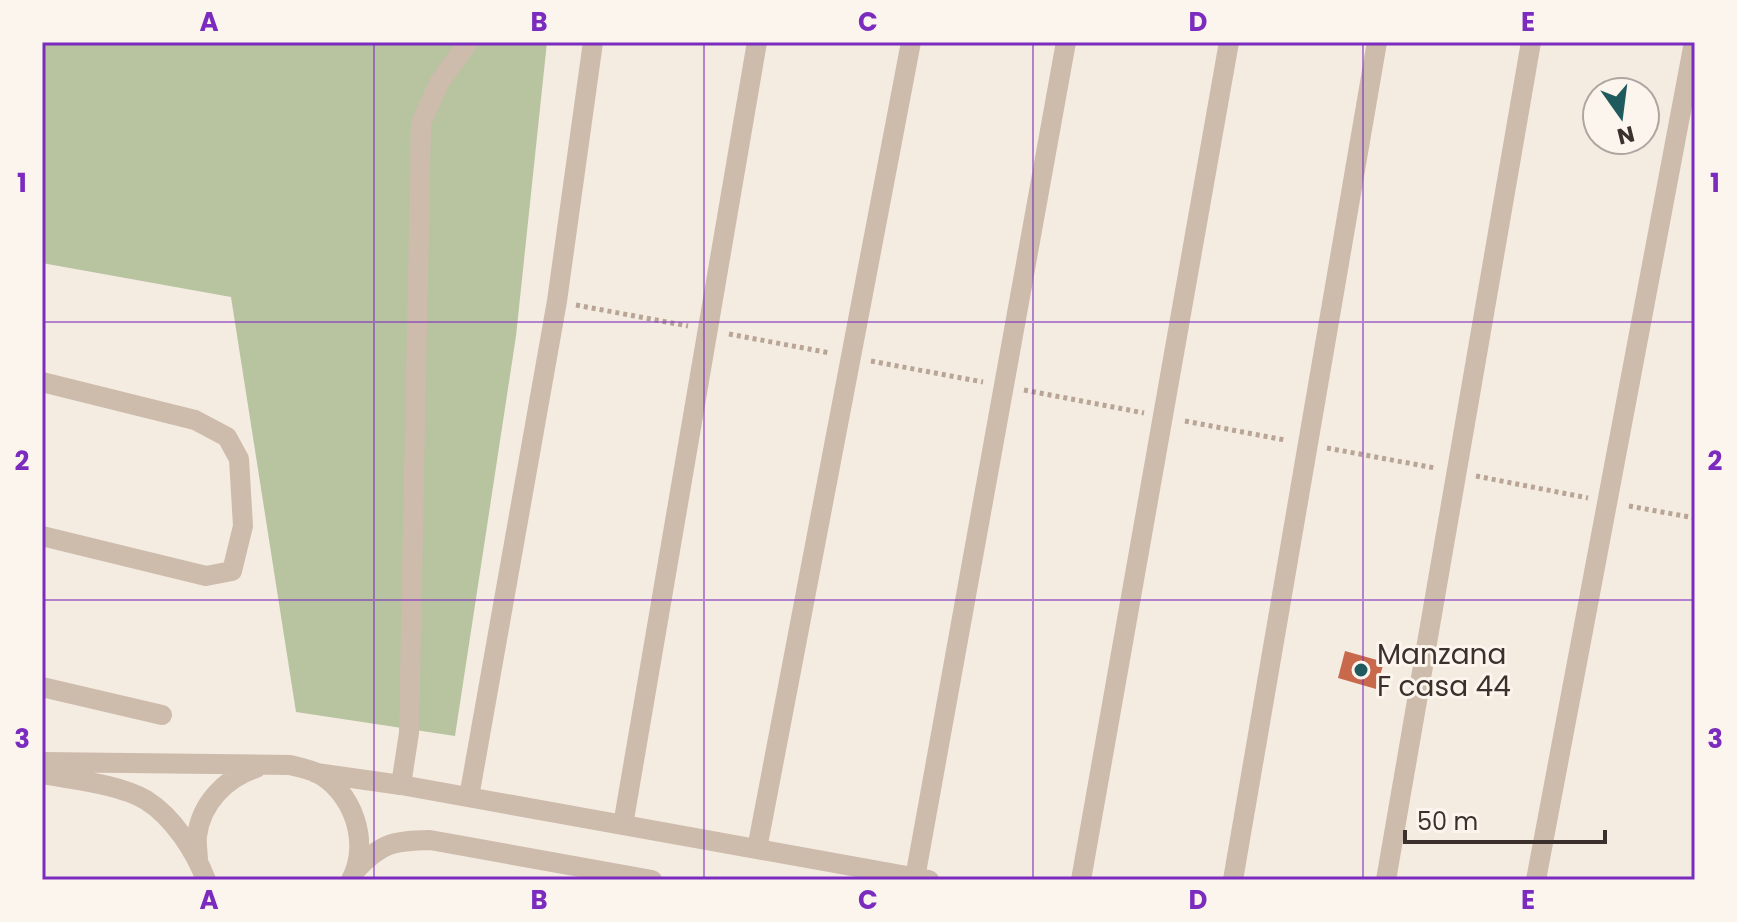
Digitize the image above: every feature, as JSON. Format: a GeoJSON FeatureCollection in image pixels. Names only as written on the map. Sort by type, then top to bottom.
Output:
{"type":"FeatureCollection","features":[{"type":"Feature","properties":{"kind":"street"},"geometry":{"type":"LineString","coordinates":[[401,785],[409,733],[421,123],[439,83],[468,42]]}},
{"type":"Feature","properties":{"kind":"street"},"geometry":{"type":"LineString","coordinates":[[469,797],[557,301],[593,42]]}},
{"type":"Feature","properties":{"kind":"street"},"geometry":{"type":"LineString","coordinates":[[623,825],[757,42]]}},
{"type":"Feature","properties":{"kind":"street"},"geometry":{"type":"LineString","coordinates":[[757,849],[911,42]]}},
{"type":"Feature","properties":{"kind":"street"},"geometry":{"type":"LineString","coordinates":[[42,762],[290,765],[316,773],[401,785],[922,879],[1004,386],[1066,42]]}},
{"type":"Feature","properties":{"kind":"street"},"geometry":{"type":"LineString","coordinates":[[1081,880],[1229,42]]}},
{"type":"Feature","properties":{"kind":"street"},"geometry":{"type":"LineString","coordinates":[[1233,880],[1377,42]]}},
{"type":"Feature","properties":{"kind":"street"},"geometry":{"type":"LineString","coordinates":[[1386,880],[1531,42]]}},
{"type":"Feature","properties":{"kind":"street"},"geometry":{"type":"LineString","coordinates":[[1536,880],[1694,42]]}},
{"type":"Feature","properties":{"kind":"street"},"geometry":{"type":"LineString","coordinates":[[42,382],[195,420],[227,437],[239,459],[243,526],[232,571],[206,576],[42,536]]}},
{"type":"Feature","properties":{"kind":"street"},"geometry":{"type":"LineString","coordinates":[[42,687],[162,715]]}},
{"type":"Feature","properties":{"kind":"street"},"geometry":{"type":"LineString","coordinates":[[202,870],[197,835],[205,810],[219,789],[240,774],[264,765]]}},
{"type":"Feature","properties":{"kind":"street"},"geometry":{"type":"LineString","coordinates":[[316,773],[338,790],[354,814],[360,841],[353,875]]}},
{"type":"Feature","properties":{"kind":"street"},"geometry":{"type":"LineString","coordinates":[[42,774],[118,789],[147,801],[176,827],[202,870]]}},
{"type":"Feature","properties":{"kind":"street"},"geometry":{"type":"LineString","coordinates":[[353,875],[371,854],[382,847],[395,842],[430,840],[652,880]]}},
{"type":"Feature","properties":{"kind":"path"},"geometry":{"type":"LineString","coordinates":[[557,301],[1695,518]]}},
{"type":"Feature","properties":{"kind":"green space"},"geometry":{"type":"Polygon","coordinates":[[[42,42],[547,42],[516,336],[455,736],[296,712],[231,297],[42,263],[42,42]]]}},
{"type":"Feature","properties":{"kind":"building","name":"Manzana F casa 44"},"geometry":{"type":"Polygon","coordinates":[[[1345,651],[1384,662],[1376,689],[1338,678],[1345,651]]]}},
{"type":"Feature","properties":{"kind":"place","name":"Manzana F casa 44"},"geometry":{"type":"Point","coordinates":[1361,670]}}]}
